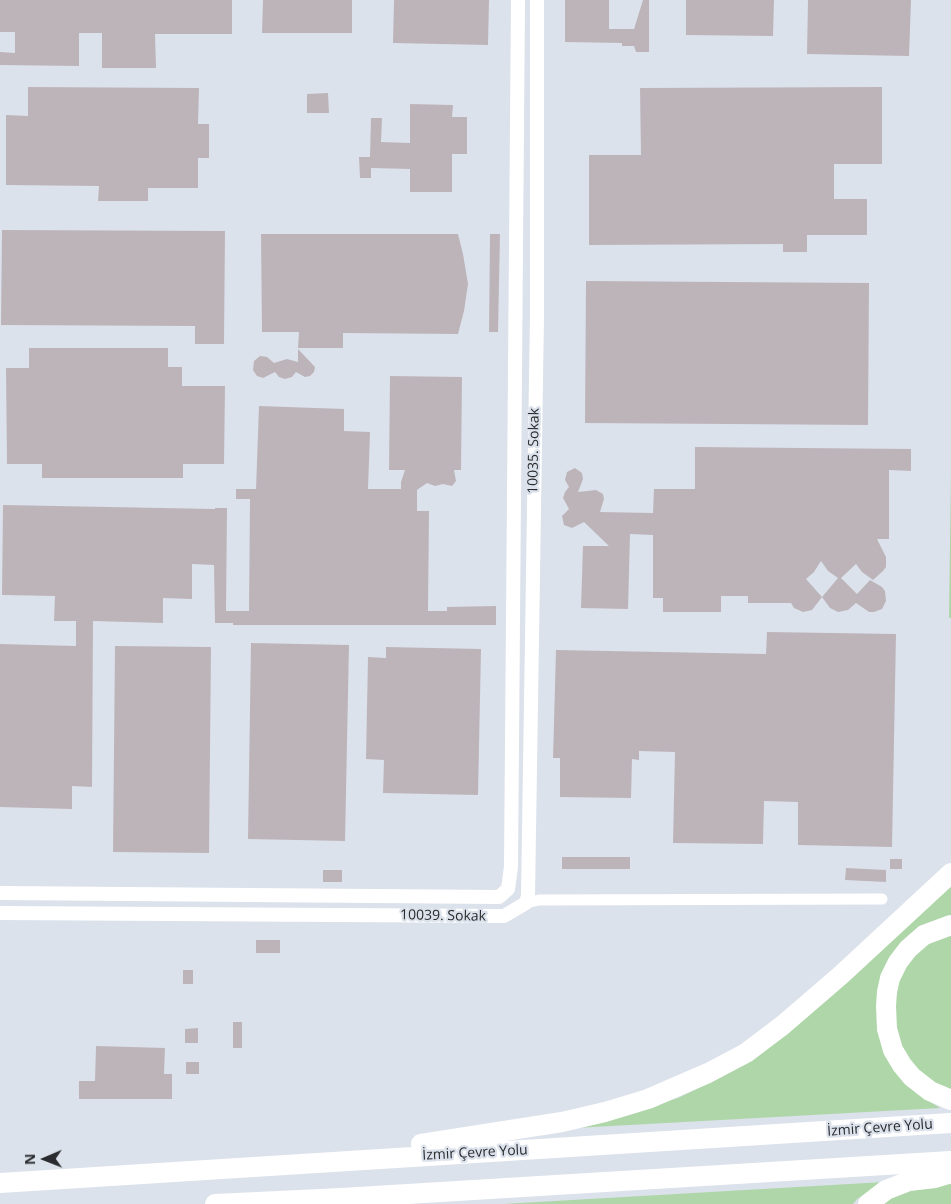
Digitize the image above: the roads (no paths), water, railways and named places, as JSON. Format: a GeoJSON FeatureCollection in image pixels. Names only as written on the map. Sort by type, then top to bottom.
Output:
{"type":"FeatureCollection","features":[{"type":"Feature","properties":{"kind":"highway"},"geometry":{"type":"LineString","coordinates":[[291,1164],[562,1122],[614,1110],[678,1088],[746,1053],[783,1024],[841,974],[951,873]]}},
{"type":"Feature","properties":{"kind":"highway"},"geometry":{"type":"LineString","coordinates":[[951,925],[924,935],[908,949],[898,962],[890,978],[886,1006],[887,1029],[893,1050],[902,1065],[912,1077],[930,1091],[951,1100]]}},
{"type":"Feature","properties":{"kind":"highway","name":"İzmir Çevre Yolu"},"geometry":{"type":"LineString","coordinates":[[0,1182],[951,1123]]}},
{"type":"Feature","properties":{"kind":"highway"},"geometry":{"type":"LineString","coordinates":[[215,1204],[951,1161]]}},
{"type":"Feature","properties":{"kind":"highway"},"geometry":{"type":"LineString","coordinates":[[868,1204],[886,1190],[909,1181],[935,1178],[951,1173]]}},
{"type":"Feature","properties":{"kind":"highway"},"geometry":{"type":"LineString","coordinates":[[342,1198],[376,1204]]}},
{"type":"Feature","properties":{"kind":"street","name":"10035. Sokak"},"geometry":{"type":"LineString","coordinates":[[499,897],[508,889],[511,868],[518,0]]}},
{"type":"Feature","properties":{"kind":"street","name":"10035. Sokak"},"geometry":{"type":"LineString","coordinates":[[526,902],[528,896],[537,314],[538,0]]}},
{"type":"Feature","properties":{"kind":"street","name":"10039. Sokak"},"geometry":{"type":"LineString","coordinates":[[0,893],[499,897]]}},
{"type":"Feature","properties":{"kind":"street","name":"10039. Sokak"},"geometry":{"type":"LineString","coordinates":[[0,913],[504,916],[526,902],[549,900],[882,899]]}}]}
